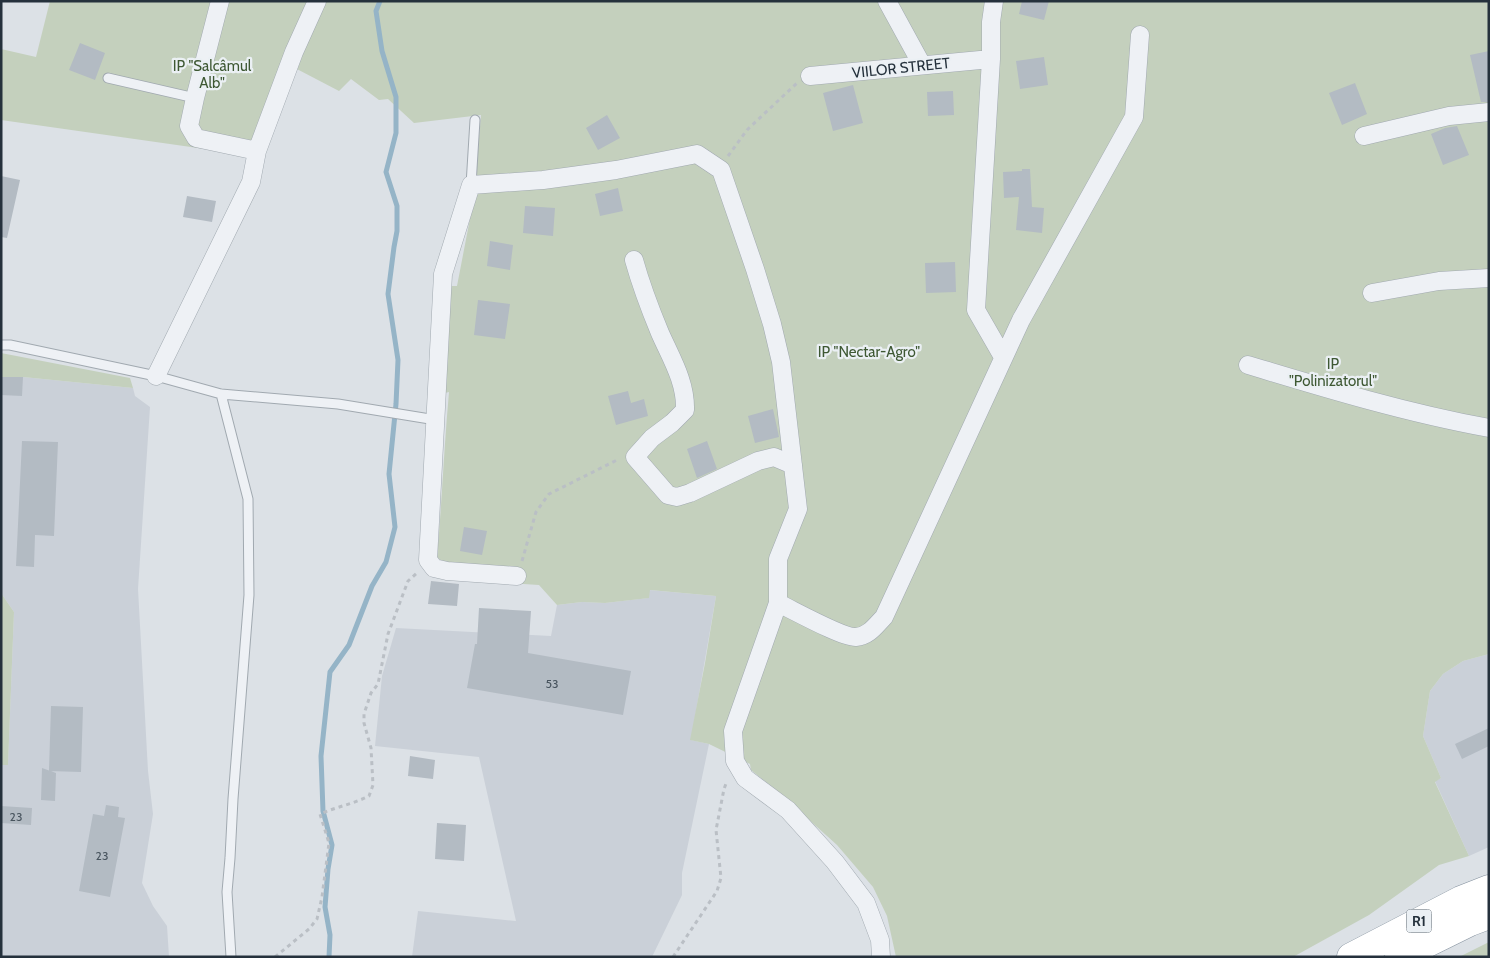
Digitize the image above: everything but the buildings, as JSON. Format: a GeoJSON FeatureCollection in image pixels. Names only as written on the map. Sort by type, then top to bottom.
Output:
{"type":"FeatureCollection","features":[{"type":"Feature","properties":{"kind":"highway","name":"R1"},"geometry":{"type":"LineString","coordinates":[[1351,957],[1461,900],[1489,889]]}},
{"type":"Feature","properties":{"kind":"highway"},"geometry":{"type":"LineString","coordinates":[[1400,957],[1489,914]]}},
{"type":"Feature","properties":{"kind":"street"},"geometry":{"type":"LineString","coordinates":[[220,1],[189,126],[196,138],[257,151]]}},
{"type":"Feature","properties":{"kind":"street"},"geometry":{"type":"LineString","coordinates":[[156,376],[251,182],[257,151],[294,52],[317,1]]}},
{"type":"Feature","properties":{"kind":"street"},"geometry":{"type":"LineString","coordinates":[[887,1],[922,65]]}},
{"type":"Feature","properties":{"kind":"street"},"geometry":{"type":"LineString","coordinates":[[994,1],[991,22],[991,59],[976,310],[1003,357]]}},
{"type":"Feature","properties":{"kind":"street"},"geometry":{"type":"LineString","coordinates":[[778,602],[844,634],[857,637],[870,632],[884,617],[1003,357],[1134,117],[1140,35]]}},
{"type":"Feature","properties":{"kind":"street","name":"VIILOR STREET"},"geometry":{"type":"LineString","coordinates":[[810,76],[991,59]]}},
{"type":"Feature","properties":{"kind":"street"},"geometry":{"type":"LineString","coordinates":[[1364,136],[1449,116],[1489,112]]}},
{"type":"Feature","properties":{"kind":"street"},"geometry":{"type":"LineString","coordinates":[[517,576],[447,571],[434,568],[428,560],[444,274],[471,185],[543,180],[616,170],[697,154],[721,170],[772,324],[781,362],[798,509],[778,559],[778,602],[733,731],[735,761],[746,778],[788,810],[840,868],[866,902],[880,940],[881,957]]}},
{"type":"Feature","properties":{"kind":"street"},"geometry":{"type":"LineString","coordinates":[[634,260],[641,286],[677,370],[685,396],[685,410],[672,423],[652,438],[635,457],[668,495],[677,497],[690,493],[758,461],[774,457],[793,465]]}},
{"type":"Feature","properties":{"kind":"street"},"geometry":{"type":"LineString","coordinates":[[1372,293],[1439,281],[1489,278]]}},
{"type":"Feature","properties":{"kind":"street"},"geometry":{"type":"LineString","coordinates":[[1248,365],[1452,421],[1489,428]]}},
{"type":"Feature","properties":{"kind":"lane"},"geometry":{"type":"LineString","coordinates":[[108,78],[195,98]]}},
{"type":"Feature","properties":{"kind":"lane"},"geometry":{"type":"LineString","coordinates":[[471,185],[475,120]]}},
{"type":"Feature","properties":{"kind":"lane"},"geometry":{"type":"LineString","coordinates":[[1,345],[10,345],[156,376],[222,394],[338,404],[436,420]]}},
{"type":"Feature","properties":{"kind":"lane"},"geometry":{"type":"LineString","coordinates":[[222,394],[248,499],[249,594],[226,892],[231,957]]}},
{"type":"Feature","properties":{"kind":"path"},"geometry":{"type":"LineString","coordinates":[[721,170],[729,154],[747,130],[801,79],[810,76]]}},
{"type":"Feature","properties":{"kind":"path"},"geometry":{"type":"LineString","coordinates":[[517,576],[536,512],[549,494],[621,458],[635,457]]}},
{"type":"Feature","properties":{"kind":"path"},"geometry":{"type":"LineString","coordinates":[[275,957],[309,929],[317,919],[322,897],[329,843],[320,814],[370,796],[373,785],[371,748],[364,723],[364,714],[371,693],[378,684],[388,634],[408,581],[417,572],[434,568]]}},
{"type":"Feature","properties":{"kind":"path"},"geometry":{"type":"LineString","coordinates":[[673,957],[717,891],[721,878],[716,830],[724,788],[735,761]]}},
{"type":"Feature","properties":{"kind":"shaded area"},"geometry":{"type":"Polygon","coordinates":[[[1,377],[23,377],[133,388],[135,396],[150,407],[138,589],[148,771],[153,814],[142,883],[153,906],[167,926],[169,957],[1,957],[1,765],[8,765],[14,612],[1,593],[1,377]]]}},
{"type":"Feature","properties":{"kind":"shaded area"},"geometry":{"type":"Polygon","coordinates":[[[649,590],[716,596],[691,740],[709,744],[682,873],[682,895],[652,957],[412,957],[418,911],[516,921],[479,757],[375,746],[382,676],[396,628],[551,636],[557,605],[582,602],[605,603],[648,598],[649,590]]]}},
{"type":"Feature","properties":{"kind":"shaded area"},"geometry":{"type":"Polygon","coordinates":[[[1489,654],[1489,847],[1469,856],[1435,781],[1441,778],[1423,736],[1430,691],[1443,674],[1463,661],[1489,654]]]}},
{"type":"Feature","properties":{"kind":"green space"},"geometry":{"type":"Polygon","coordinates":[[[50,1],[1489,1],[1489,654],[1463,661],[1443,674],[1430,691],[1423,736],[1441,778],[1435,782],[1469,856],[1439,865],[1369,915],[1293,957],[896,957],[887,916],[873,887],[837,845],[751,770],[750,764],[709,744],[690,740],[716,596],[650,590],[649,598],[605,603],[582,602],[557,605],[539,585],[508,583],[443,562],[437,557],[449,392],[441,394],[450,286],[457,286],[474,198],[481,115],[414,123],[388,99],[379,100],[351,79],[339,91],[293,67],[262,157],[1,120],[1,49],[36,57],[50,1]]]}},
{"type":"Feature","properties":{"kind":"green space"},"geometry":{"type":"Polygon","coordinates":[[[1,353],[130,378],[133,388],[23,377],[1,377],[1,353]]]}},
{"type":"Feature","properties":{"kind":"green space"},"geometry":{"type":"Polygon","coordinates":[[[1,593],[14,612],[8,765],[1,765],[1,593]]]}},
{"type":"Feature","properties":{"kind":"green space"},"geometry":{"type":"Polygon","coordinates":[[[1489,942],[1489,957],[1459,957],[1489,942]]]}},
{"type":"Feature","properties":{"kind":"waterway"},"geometry":{"type":"LineString","coordinates":[[329,957],[330,935],[325,907],[332,845],[323,811],[321,756],[330,672],[349,645],[372,586],[386,562],[395,527],[389,474],[398,360],[388,294],[397,231],[397,206],[386,172],[396,133],[396,97],[382,51],[376,11],[380,1]]}},
{"type":"Feature","properties":{"kind":"park label","name":"IP \"Salcâmul Alb\""},"geometry":{"type":"Point","coordinates":[212,74]}},
{"type":"Feature","properties":{"kind":"park label","name":"IP \"Nectar-Agro\""},"geometry":{"type":"Point","coordinates":[869,352]}},
{"type":"Feature","properties":{"kind":"park label","name":"IP \"Polinizatorul\""},"geometry":{"type":"Point","coordinates":[1333,372]}}]}
